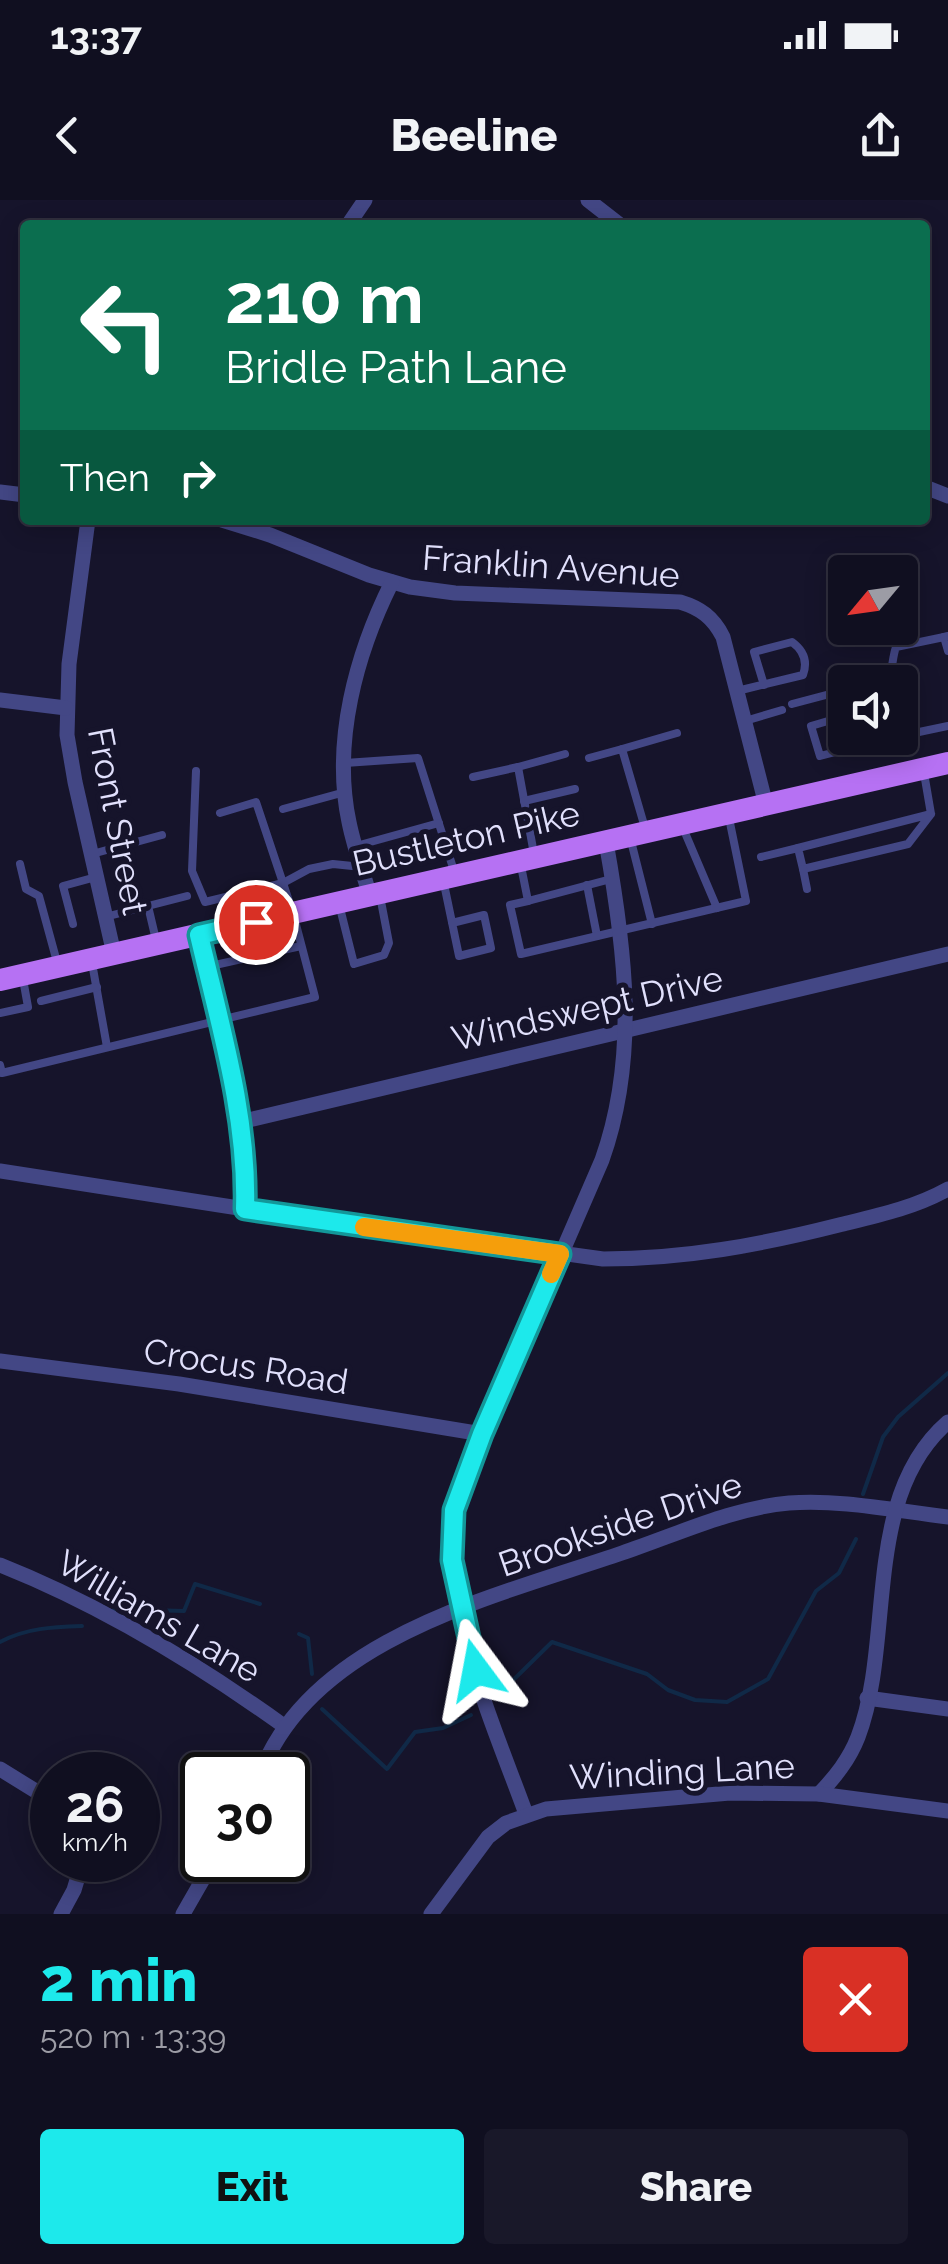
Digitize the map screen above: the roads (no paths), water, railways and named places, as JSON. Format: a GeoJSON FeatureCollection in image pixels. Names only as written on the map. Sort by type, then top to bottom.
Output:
{"type":"FeatureCollection","features":[{"type":"Feature","properties":{"kind":"main road","name":"Bustleton Pike"},"geometry":{"type":"LineString","coordinates":[[11,977],[948,763]]}},
{"type":"Feature","properties":{"kind":"street"},"geometry":{"type":"LineString","coordinates":[[588,200],[614,220]]}},
{"type":"Feature","properties":{"kind":"street","name":"Front Street"},"geometry":{"type":"LineString","coordinates":[[87,525],[66,708],[70,759],[105,917],[103,957]]}},
{"type":"Feature","properties":{"kind":"street"},"geometry":{"type":"LineString","coordinates":[[236,525],[392,582]]}},
{"type":"Feature","properties":{"kind":"street","name":"Franklin Avenue"},"geometry":{"type":"LineString","coordinates":[[375,895],[356,846],[345,792],[345,763],[350,703],[358,667],[392,582],[455,593],[680,602],[695,606],[718,626],[766,804]]}},
{"type":"Feature","properties":{"kind":"street"},"geometry":{"type":"LineString","coordinates":[[0,700],[66,708]]}},
{"type":"Feature","properties":{"kind":"street"},"geometry":{"type":"LineString","coordinates":[[526,1814],[476,1670],[461,1610],[451,1534],[461,1486],[602,1160],[615,1120],[626,1029],[621,931],[606,842]]}},
{"type":"Feature","properties":{"kind":"street"},"geometry":{"type":"LineString","coordinates":[[199,935],[240,1122],[245,1155],[245,1209]]}},
{"type":"Feature","properties":{"kind":"street","name":"Windswept Drive"},"geometry":{"type":"LineString","coordinates":[[240,1122],[948,954]]}},
{"type":"Feature","properties":{"kind":"street"},"geometry":{"type":"LineString","coordinates":[[0,1170],[604,1260],[734,1250],[892,1212],[948,1190]]}},
{"type":"Feature","properties":{"kind":"street","name":"Crocus Road"},"geometry":{"type":"LineString","coordinates":[[0,1361],[179,1384],[482,1434]]}},
{"type":"Feature","properties":{"kind":"street","name":"Winding Lane"},"geometry":{"type":"LineString","coordinates":[[431,1914],[488,1837],[526,1814],[546,1808],[730,1792],[818,1794],[848,1758],[864,1720],[896,1511],[914,1465],[948,1422]]}},
{"type":"Feature","properties":{"kind":"street","name":"Brookside Drive"},"geometry":{"type":"LineString","coordinates":[[271,1752],[284,1726],[309,1696],[345,1668],[398,1636],[461,1610],[757,1508],[820,1503],[948,1517]]}},
{"type":"Feature","properties":{"kind":"street","name":"Williams Lane"},"geometry":{"type":"LineString","coordinates":[[0,1565],[38,1580],[203,1668],[284,1726]]}},
{"type":"Feature","properties":{"kind":"street"},"geometry":{"type":"LineString","coordinates":[[867,1698],[948,1709]]}},
{"type":"Feature","properties":{"kind":"street"},"geometry":{"type":"LineString","coordinates":[[0,1770],[30,1788]]}},
{"type":"Feature","properties":{"kind":"street"},"geometry":{"type":"LineString","coordinates":[[818,1794],[948,1811]]}},
{"type":"Feature","properties":{"kind":"street"},"geometry":{"type":"LineString","coordinates":[[60,1914],[76,1882]]}},
{"type":"Feature","properties":{"kind":"street"},"geometry":{"type":"LineString","coordinates":[[183,1914],[201,1882]]}},
{"type":"Feature","properties":{"kind":"lane"},"geometry":{"type":"LineString","coordinates":[[891,665],[896,647],[946,637],[948,651]]}},
{"type":"Feature","properties":{"kind":"lane"},"geometry":{"type":"LineString","coordinates":[[729,660],[792,642],[801,649],[806,666],[803,675],[737,692]]}},
{"type":"Feature","properties":{"kind":"lane"},"geometry":{"type":"LineString","coordinates":[[754,652],[764,685]]}},
{"type":"Feature","properties":{"kind":"lane"},"geometry":{"type":"LineString","coordinates":[[792,704],[828,694]]}},
{"type":"Feature","properties":{"kind":"lane"},"geometry":{"type":"LineString","coordinates":[[745,720],[782,710]]}},
{"type":"Feature","properties":{"kind":"lane"},"geometry":{"type":"LineString","coordinates":[[828,721],[811,726],[820,756],[828,754]]}},
{"type":"Feature","properties":{"kind":"lane"},"geometry":{"type":"LineString","coordinates":[[918,732],[948,726]]}},
{"type":"Feature","properties":{"kind":"lane"},"geometry":{"type":"LineString","coordinates":[[589,758],[677,732]]}},
{"type":"Feature","properties":{"kind":"lane"},"geometry":{"type":"LineString","coordinates":[[622,749],[652,924]]}},
{"type":"Feature","properties":{"kind":"lane"},"geometry":{"type":"LineString","coordinates":[[472,777],[565,754]]}},
{"type":"Feature","properties":{"kind":"lane"},"geometry":{"type":"LineString","coordinates":[[345,763],[418,758],[438,823],[449,878],[452,923],[459,956],[491,948],[484,915],[452,923]]}},
{"type":"Feature","properties":{"kind":"lane"},"geometry":{"type":"LineString","coordinates":[[518,768],[524,801],[528,901]]}},
{"type":"Feature","properties":{"kind":"lane"},"geometry":{"type":"LineString","coordinates":[[802,868],[908,844],[931,814],[923,768]]}},
{"type":"Feature","properties":{"kind":"lane"},"geometry":{"type":"LineString","coordinates":[[196,771],[192,870],[206,902],[283,883],[309,869],[333,864],[362,867]]}},
{"type":"Feature","properties":{"kind":"lane"},"geometry":{"type":"LineString","coordinates":[[524,801],[575,789]]}},
{"type":"Feature","properties":{"kind":"lane"},"geometry":{"type":"LineString","coordinates":[[284,809],[345,792]]}},
{"type":"Feature","properties":{"kind":"lane"},"geometry":{"type":"LineString","coordinates":[[0,1064],[2,1074],[315,997],[293,913],[256,802],[220,813]]}},
{"type":"Feature","properties":{"kind":"lane"},"geometry":{"type":"LineString","coordinates":[[613,878],[510,905],[521,954],[746,902],[728,814]]}},
{"type":"Feature","properties":{"kind":"lane"},"geometry":{"type":"LineString","coordinates":[[761,857],[931,814]]}},
{"type":"Feature","properties":{"kind":"lane"},"geometry":{"type":"LineString","coordinates":[[356,846],[438,823]]}},
{"type":"Feature","properties":{"kind":"lane"},"geometry":{"type":"LineString","coordinates":[[681,824],[717,908]]}},
{"type":"Feature","properties":{"kind":"lane"},"geometry":{"type":"LineString","coordinates":[[92,854],[162,835]]}},
{"type":"Feature","properties":{"kind":"lane"},"geometry":{"type":"LineString","coordinates":[[798,848],[808,890]]}},
{"type":"Feature","properties":{"kind":"lane"},"geometry":{"type":"LineString","coordinates":[[20,864],[26,889],[40,896],[58,967]]}},
{"type":"Feature","properties":{"kind":"lane"},"geometry":{"type":"LineString","coordinates":[[73,924],[63,886],[96,877]]}},
{"type":"Feature","properties":{"kind":"lane"},"geometry":{"type":"LineString","coordinates":[[587,885],[598,936]]}},
{"type":"Feature","properties":{"kind":"lane"},"geometry":{"type":"LineString","coordinates":[[339,903],[354,964],[384,955],[389,943],[375,895]]}},
{"type":"Feature","properties":{"kind":"lane"},"geometry":{"type":"LineString","coordinates":[[105,917],[187,896]]}},
{"type":"Feature","properties":{"kind":"lane"},"geometry":{"type":"LineString","coordinates":[[227,897],[233,927]]}},
{"type":"Feature","properties":{"kind":"lane"},"geometry":{"type":"LineString","coordinates":[[148,906],[157,944]]}},
{"type":"Feature","properties":{"kind":"lane"},"geometry":{"type":"LineString","coordinates":[[206,967],[302,946]]}},
{"type":"Feature","properties":{"kind":"lane"},"geometry":{"type":"LineString","coordinates":[[103,957],[96,988],[107,1047]]}},
{"type":"Feature","properties":{"kind":"lane"},"geometry":{"type":"LineString","coordinates":[[0,1013],[28,1007],[11,977]]}},
{"type":"Feature","properties":{"kind":"lane"},"geometry":{"type":"LineString","coordinates":[[41,1001],[96,988]]}},
{"type":"Feature","properties":{"kind":"waterway"},"geometry":{"type":"LineString","coordinates":[[863,1494],[883,1437],[898,1417],[948,1373]]}},
{"type":"Feature","properties":{"kind":"waterway"},"geometry":{"type":"LineString","coordinates":[[499,1694],[552,1642],[647,1674],[668,1690],[695,1700],[727,1702],[768,1679],[816,1591],[839,1573],[856,1539]]}},
{"type":"Feature","properties":{"kind":"waterway"},"geometry":{"type":"LineString","coordinates":[[114,1609],[184,1611],[195,1584],[260,1604]]}},
{"type":"Feature","properties":{"kind":"waterway"},"geometry":{"type":"LineString","coordinates":[[0,1642],[30,1631],[82,1626]]}},
{"type":"Feature","properties":{"kind":"waterway"},"geometry":{"type":"LineString","coordinates":[[299,1634],[308,1638],[312,1674]]}},
{"type":"Feature","properties":{"kind":"waterway"},"geometry":{"type":"LineString","coordinates":[[322,1709],[387,1769],[415,1732],[443,1728],[471,1715]]}}]}
